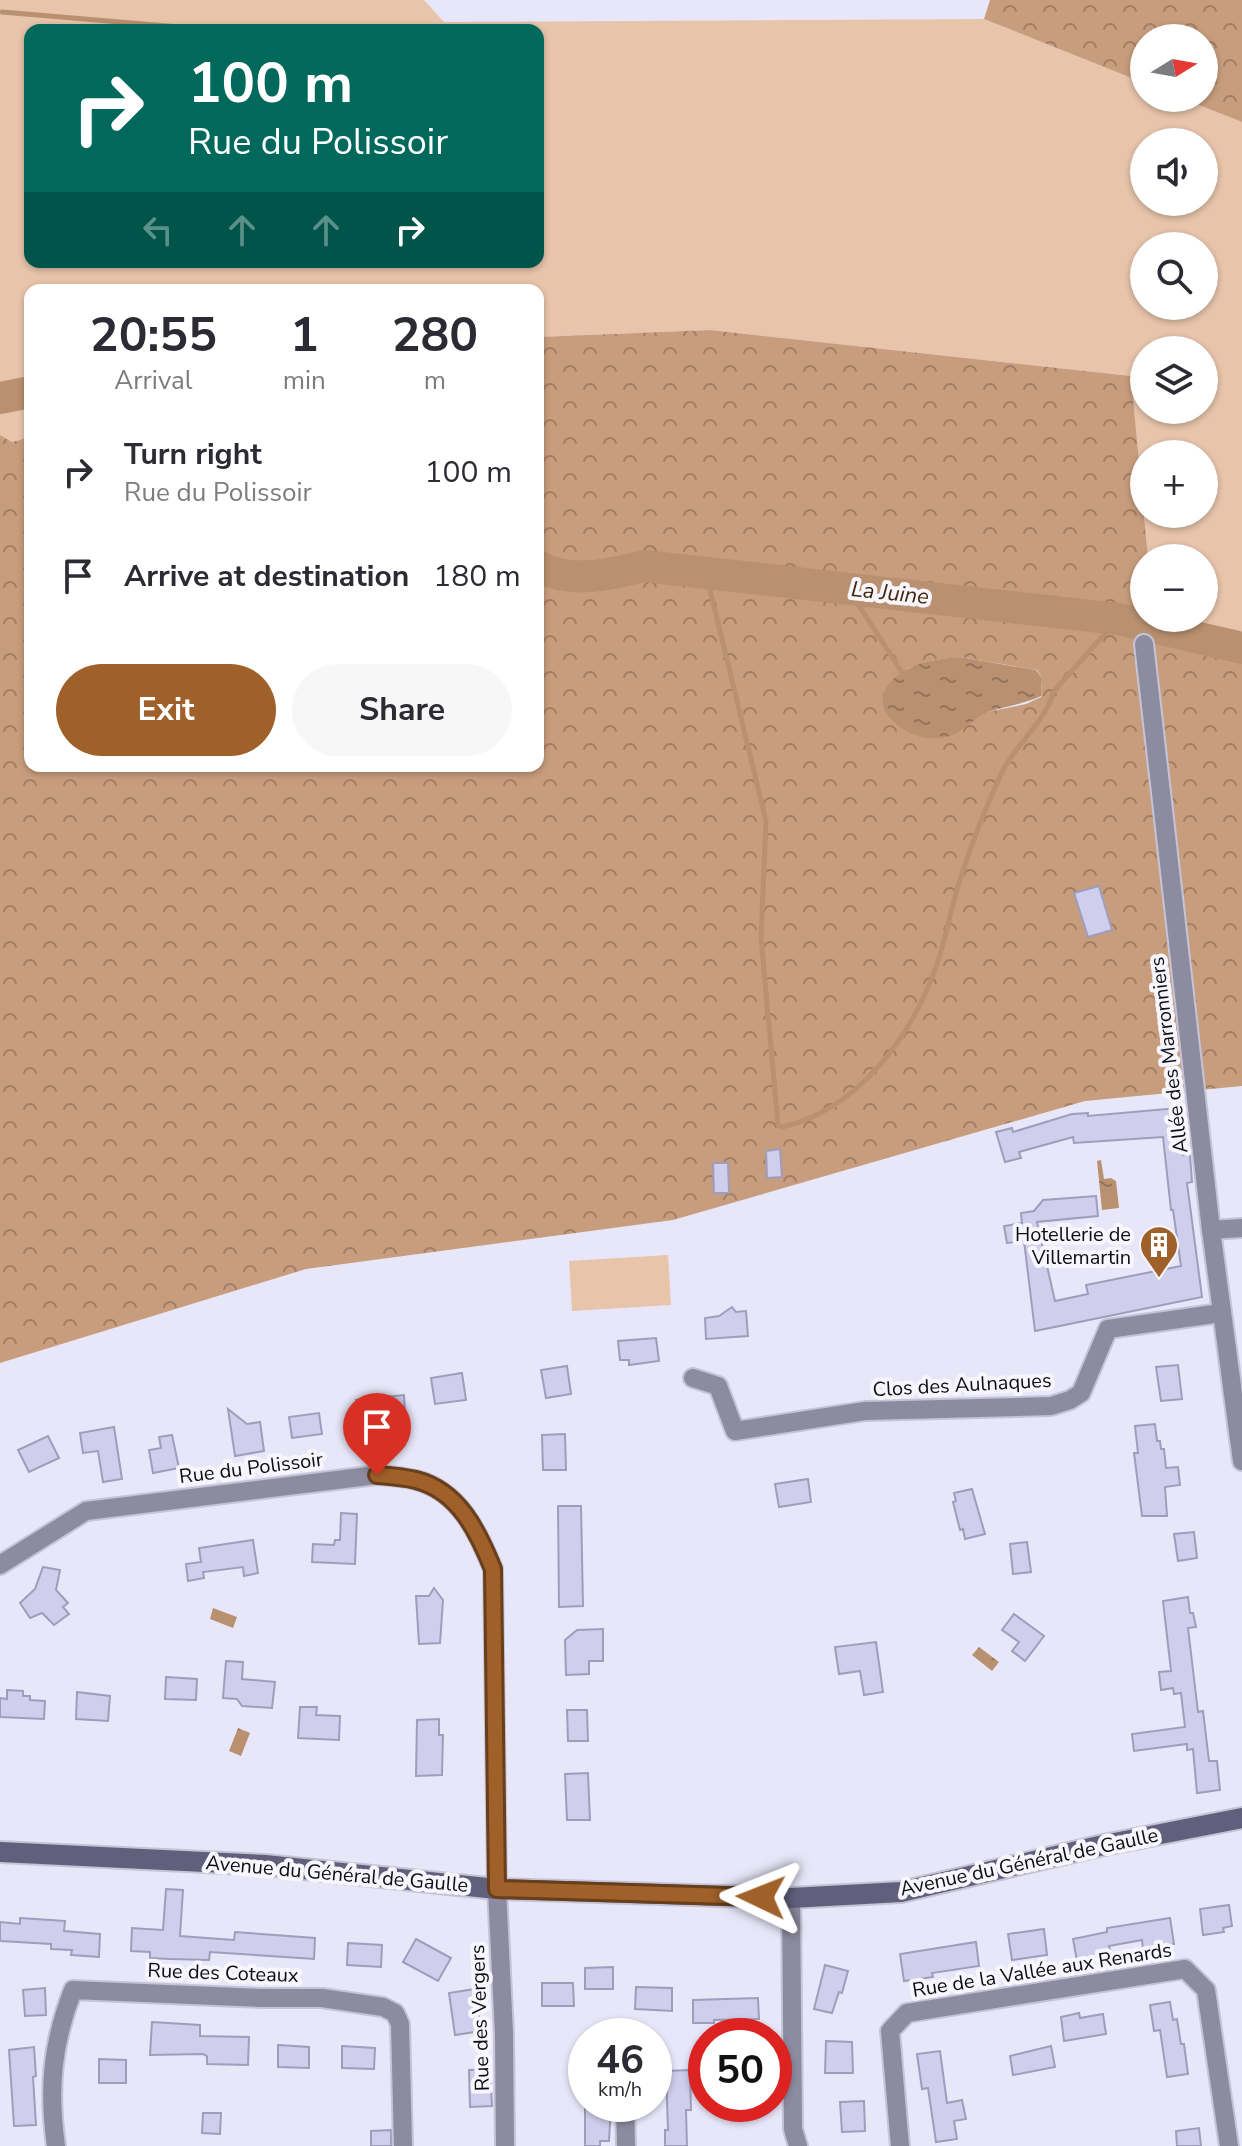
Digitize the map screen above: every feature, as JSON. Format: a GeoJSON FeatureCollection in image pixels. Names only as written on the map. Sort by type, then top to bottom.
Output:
{"type":"FeatureCollection","features":[{"type":"Feature","properties":{"kind":"main road","name":"Avenue du Général de Gaulle"},"geometry":{"type":"LineString","coordinates":[[0,1852],[265,1865],[497,1889],[791,1898],[901,1892],[1099,1846],[1242,1818]]}},
{"type":"Feature","properties":{"kind":"street","name":"Allée des Marronniers"},"geometry":{"type":"LineString","coordinates":[[1144,644],[1211,1230],[1242,1461]]}},
{"type":"Feature","properties":{"kind":"street"},"geometry":{"type":"LineString","coordinates":[[1211,1230],[1242,1228]]}},
{"type":"Feature","properties":{"kind":"street","name":"Clos des Aulnaques"},"geometry":{"type":"LineString","coordinates":[[693,1378],[718,1386],[735,1431],[865,1411],[1051,1406],[1081,1393],[1108,1329],[1221,1313]]}},
{"type":"Feature","properties":{"kind":"street","name":"Rue du Polissoir"},"geometry":{"type":"LineString","coordinates":[[0,1565],[86,1511],[377,1475],[418,1480],[441,1492],[463,1512],[478,1532],[493,1569],[497,1889]]}},
{"type":"Feature","properties":{"kind":"street","name":"Rue des Vergers"},"geometry":{"type":"LineString","coordinates":[[497,1889],[504,2034],[505,2146]]}},
{"type":"Feature","properties":{"kind":"street"},"geometry":{"type":"LineString","coordinates":[[791,1898],[793,2129],[798,2146]]}},
{"type":"Feature","properties":{"kind":"street","name":"Rue de la Vallée aux Renards"},"geometry":{"type":"LineString","coordinates":[[900,2146],[890,2031],[907,2013],[1185,1969],[1206,1990],[1229,2146]]}},
{"type":"Feature","properties":{"kind":"street","name":"Rue des Coteaux"},"geometry":{"type":"LineString","coordinates":[[56,2146],[51,2115],[51,2067],[62,2019],[73,1990],[322,1998],[383,2007],[395,2013],[400,2024],[403,2146]]}},
{"type":"Feature","properties":{"kind":"street"},"geometry":{"type":"LineString","coordinates":[[625,2122],[626,2146]]}},
{"type":"Feature","properties":{"kind":"shaded area"},"geometry":{"type":"Polygon","coordinates":[[[0,0],[424,0],[444,22],[984,19],[1130,77],[1130,112],[1217,112],[1242,122],[1242,649],[1168,632],[1218,632],[1218,544],[1147,544],[1145,528],[1218,528],[1218,440],[1137,440],[1135,424],[1218,424],[1218,336],[1130,336],[1130,376],[710,330],[544,337],[544,284],[24,284],[24,439],[12,442],[0,435],[0,0]]]}},
{"type":"Feature","properties":{"kind":"shaded area"},"geometry":{"type":"Polygon","coordinates":[[[668,1255],[671,1305],[572,1311],[569,1261],[668,1255]]]}},
{"type":"Feature","properties":{"kind":"green space"},"geometry":{"type":"Polygon","coordinates":[[[990,0],[1242,0],[1242,122],[1217,112],[1218,24],[1130,24],[1130,77],[984,19],[990,0]]]}},
{"type":"Feature","properties":{"kind":"green space"},"geometry":{"type":"Polygon","coordinates":[[[710,330],[1130,376],[1130,424],[1135,424],[1137,440],[1130,440],[1130,528],[1145,528],[1147,544],[1130,544],[1130,632],[1168,632],[1242,649],[1242,1086],[1085,1101],[673,1220],[306,1269],[0,1363],[0,435],[12,442],[24,439],[24,772],[544,772],[544,337],[710,330]],[[960,657],[934,660],[907,669],[987,712],[1026,704],[1041,697],[1042,678],[1037,670],[960,657]]]}},
{"type":"Feature","properties":{"kind":"water"},"geometry":{"type":"Polygon","coordinates":[[[960,657],[1036,670],[1042,678],[1041,696],[988,712],[957,733],[941,738],[914,735],[895,723],[884,708],[884,692],[889,684],[906,670],[926,662],[960,657]]]}},
{"type":"Feature","properties":{"kind":"water"},"geometry":{"type":"Polygon","coordinates":[[[1101,1160],[1104,1179],[1116,1181],[1119,1208],[1102,1210],[1097,1161],[1101,1160]]]}},
{"type":"Feature","properties":{"kind":"water"},"geometry":{"type":"Polygon","coordinates":[[[213,1608],[237,1617],[233,1628],[210,1619],[213,1608]]]}},
{"type":"Feature","properties":{"kind":"water"},"geometry":{"type":"Polygon","coordinates":[[[979,1647],[999,1662],[992,1671],[972,1655],[979,1647]]]}},
{"type":"Feature","properties":{"kind":"water"},"geometry":{"type":"Polygon","coordinates":[[[238,1728],[250,1733],[241,1756],[229,1751],[238,1728]]]}},
{"type":"Feature","properties":{"kind":"building"},"geometry":{"type":"Polygon","coordinates":[[[1099,886],[1112,930],[1088,937],[1074,893],[1099,886]]]}},
{"type":"Feature","properties":{"kind":"building"},"geometry":{"type":"Polygon","coordinates":[[[1178,1108],[1183,1155],[1190,1155],[1192,1182],[1187,1183],[1202,1297],[1035,1331],[1024,1241],[1007,1243],[1004,1226],[1022,1223],[1021,1213],[1034,1211],[1043,1200],[1096,1196],[1098,1216],[1037,1222],[1055,1301],[1088,1294],[1086,1285],[1181,1266],[1163,1137],[1074,1143],[1073,1137],[1019,1152],[1021,1158],[1005,1162],[996,1132],[1012,1128],[1013,1132],[1072,1114],[1088,1113],[1088,1116],[1178,1108]]]}},
{"type":"Feature","properties":{"kind":"building"},"geometry":{"type":"Polygon","coordinates":[[[780,1149],[782,1177],[767,1178],[766,1151],[780,1149]]]}},
{"type":"Feature","properties":{"kind":"building"},"geometry":{"type":"Polygon","coordinates":[[[713,1163],[728,1163],[729,1193],[714,1193],[713,1163]]]}},
{"type":"Feature","properties":{"kind":"building"},"geometry":{"type":"Polygon","coordinates":[[[732,1307],[736,1312],[746,1311],[748,1336],[706,1339],[705,1318],[719,1316],[732,1307]]]}},
{"type":"Feature","properties":{"kind":"building"},"geometry":{"type":"Polygon","coordinates":[[[656,1338],[659,1361],[629,1365],[629,1360],[620,1360],[618,1341],[656,1338]]]}},
{"type":"Feature","properties":{"kind":"building"},"geometry":{"type":"Polygon","coordinates":[[[1178,1365],[1182,1399],[1161,1401],[1156,1367],[1178,1365]]]}},
{"type":"Feature","properties":{"kind":"building"},"geometry":{"type":"Polygon","coordinates":[[[567,1366],[571,1394],[546,1398],[541,1370],[567,1366]]]}},
{"type":"Feature","properties":{"kind":"building"},"geometry":{"type":"Polygon","coordinates":[[[462,1373],[466,1400],[435,1404],[431,1378],[462,1373]]]}},
{"type":"Feature","properties":{"kind":"building"},"geometry":{"type":"Polygon","coordinates":[[[404,1395],[405,1414],[358,1420],[356,1400],[404,1395]]]}},
{"type":"Feature","properties":{"kind":"building"},"geometry":{"type":"Polygon","coordinates":[[[228,1409],[247,1424],[260,1422],[264,1451],[235,1456],[228,1409]]]}},
{"type":"Feature","properties":{"kind":"building"},"geometry":{"type":"Polygon","coordinates":[[[319,1413],[322,1434],[292,1438],[289,1417],[319,1413]]]}},
{"type":"Feature","properties":{"kind":"building"},"geometry":{"type":"Polygon","coordinates":[[[1155,1424],[1157,1441],[1164,1449],[1166,1468],[1178,1467],[1180,1485],[1165,1487],[1167,1516],[1142,1516],[1134,1453],[1138,1453],[1135,1426],[1155,1424]]]}},
{"type":"Feature","properties":{"kind":"building"},"geometry":{"type":"Polygon","coordinates":[[[114,1427],[122,1479],[103,1482],[98,1451],[83,1453],[80,1433],[114,1427]]]}},
{"type":"Feature","properties":{"kind":"building"},"geometry":{"type":"Polygon","coordinates":[[[565,1434],[566,1470],[543,1470],[542,1435],[565,1434]]]}},
{"type":"Feature","properties":{"kind":"building"},"geometry":{"type":"Polygon","coordinates":[[[172,1435],[179,1468],[153,1473],[149,1450],[161,1448],[159,1437],[172,1435]]]}},
{"type":"Feature","properties":{"kind":"building"},"geometry":{"type":"Polygon","coordinates":[[[48,1436],[59,1458],[29,1472],[18,1450],[48,1436]]]}},
{"type":"Feature","properties":{"kind":"building"},"geometry":{"type":"Polygon","coordinates":[[[808,1479],[811,1502],[779,1507],[775,1484],[808,1479]]]}},
{"type":"Feature","properties":{"kind":"building"},"geometry":{"type":"Polygon","coordinates":[[[972,1489],[985,1534],[965,1539],[953,1502],[956,1501],[954,1493],[972,1489]]]}},
{"type":"Feature","properties":{"kind":"building"},"geometry":{"type":"Polygon","coordinates":[[[558,1506],[581,1506],[583,1606],[559,1607],[558,1506]]]}},
{"type":"Feature","properties":{"kind":"building"},"geometry":{"type":"Polygon","coordinates":[[[341,1513],[357,1514],[355,1564],[312,1562],[313,1544],[334,1545],[335,1540],[340,1540],[341,1513]]]}},
{"type":"Feature","properties":{"kind":"building"},"geometry":{"type":"Polygon","coordinates":[[[1194,1532],[1197,1558],[1178,1561],[1174,1534],[1194,1532]]]}},
{"type":"Feature","properties":{"kind":"building"},"geometry":{"type":"Polygon","coordinates":[[[253,1540],[258,1573],[244,1576],[243,1567],[203,1572],[204,1578],[188,1581],[186,1564],[201,1562],[199,1548],[253,1540]]]}},
{"type":"Feature","properties":{"kind":"building"},"geometry":{"type":"Polygon","coordinates":[[[1027,1542],[1031,1572],[1013,1574],[1010,1544],[1027,1542]]]}},
{"type":"Feature","properties":{"kind":"building"},"geometry":{"type":"Polygon","coordinates":[[[43,1567],[60,1570],[56,1590],[68,1603],[63,1607],[69,1614],[54,1625],[42,1613],[30,1618],[20,1603],[35,1589],[43,1567]]]}},
{"type":"Feature","properties":{"kind":"building"},"geometry":{"type":"Polygon","coordinates":[[[434,1588],[443,1600],[440,1643],[419,1644],[416,1596],[429,1596],[434,1588]]]}},
{"type":"Feature","properties":{"kind":"building"},"geometry":{"type":"Polygon","coordinates":[[[1188,1597],[1196,1627],[1188,1628],[1198,1712],[1203,1711],[1209,1761],[1217,1761],[1220,1790],[1197,1793],[1193,1749],[1187,1750],[1187,1744],[1134,1751],[1132,1734],[1185,1727],[1181,1693],[1174,1694],[1173,1688],[1161,1690],[1159,1672],[1171,1671],[1163,1601],[1188,1597]]]}},
{"type":"Feature","properties":{"kind":"building"},"geometry":{"type":"Polygon","coordinates":[[[1014,1614],[1044,1636],[1025,1661],[1012,1651],[1019,1642],[1002,1630],[1014,1614]]]}},
{"type":"Feature","properties":{"kind":"building"},"geometry":{"type":"Polygon","coordinates":[[[603,1629],[603,1661],[589,1661],[589,1674],[566,1675],[565,1640],[577,1630],[603,1629]]]}},
{"type":"Feature","properties":{"kind":"building"},"geometry":{"type":"Polygon","coordinates":[[[876,1642],[883,1692],[864,1695],[860,1671],[839,1674],[835,1647],[876,1642]]]}},
{"type":"Feature","properties":{"kind":"building"},"geometry":{"type":"Polygon","coordinates":[[[226,1661],[243,1662],[242,1679],[275,1682],[272,1708],[242,1706],[237,1699],[223,1698],[226,1661]]]}},
{"type":"Feature","properties":{"kind":"building"},"geometry":{"type":"Polygon","coordinates":[[[166,1677],[197,1679],[196,1700],[165,1699],[166,1677]]]}},
{"type":"Feature","properties":{"kind":"building"},"geometry":{"type":"Polygon","coordinates":[[[7,1690],[23,1691],[23,1696],[30,1696],[30,1700],[45,1701],[44,1719],[0,1717],[0,1698],[7,1699],[7,1690]]]}},
{"type":"Feature","properties":{"kind":"building"},"geometry":{"type":"Polygon","coordinates":[[[77,1692],[110,1696],[108,1721],[76,1719],[77,1692]]]}},
{"type":"Feature","properties":{"kind":"building"},"geometry":{"type":"Polygon","coordinates":[[[300,1707],[317,1707],[316,1715],[340,1716],[339,1740],[298,1738],[300,1707]]]}},
{"type":"Feature","properties":{"kind":"building"},"geometry":{"type":"Polygon","coordinates":[[[567,1710],[587,1710],[588,1741],[568,1741],[567,1710]]]}},
{"type":"Feature","properties":{"kind":"building"},"geometry":{"type":"Polygon","coordinates":[[[439,1719],[439,1735],[443,1735],[442,1775],[416,1776],[417,1720],[439,1719]]]}},
{"type":"Feature","properties":{"kind":"building"},"geometry":{"type":"Polygon","coordinates":[[[588,1773],[590,1820],[567,1820],[565,1774],[588,1773]]]}},
{"type":"Feature","properties":{"kind":"building"},"geometry":{"type":"Polygon","coordinates":[[[166,1889],[183,1890],[180,1936],[234,1940],[235,1932],[315,1938],[314,1959],[210,1952],[209,1960],[170,1959],[150,1958],[150,1952],[131,1951],[132,1928],[163,1930],[166,1889]]]}},
{"type":"Feature","properties":{"kind":"building"},"geometry":{"type":"Polygon","coordinates":[[[1229,1905],[1232,1926],[1223,1928],[1224,1932],[1203,1935],[1200,1909],[1229,1905]]]}},
{"type":"Feature","properties":{"kind":"building"},"geometry":{"type":"Polygon","coordinates":[[[20,1918],[65,1921],[64,1931],[100,1934],[99,1957],[71,1955],[72,1950],[51,1949],[51,1944],[0,1941],[0,1922],[20,1924],[20,1918]]]}},
{"type":"Feature","properties":{"kind":"building"},"geometry":{"type":"Polygon","coordinates":[[[1170,1918],[1174,1944],[1143,1949],[1142,1940],[1109,1946],[1111,1954],[1077,1961],[1073,1939],[1107,1932],[1107,1928],[1170,1918]]]}},
{"type":"Feature","properties":{"kind":"building"},"geometry":{"type":"Polygon","coordinates":[[[1044,1929],[1047,1955],[1012,1960],[1008,1934],[1044,1929]]]}},
{"type":"Feature","properties":{"kind":"building"},"geometry":{"type":"Polygon","coordinates":[[[416,1939],[451,1958],[438,1981],[403,1962],[416,1939]]]}},
{"type":"Feature","properties":{"kind":"building"},"geometry":{"type":"Polygon","coordinates":[[[976,1942],[979,1966],[904,1981],[900,1954],[976,1942]]]}},
{"type":"Feature","properties":{"kind":"building"},"geometry":{"type":"Polygon","coordinates":[[[348,1943],[382,1945],[381,1967],[347,1965],[348,1943]]]}},
{"type":"Feature","properties":{"kind":"building"},"geometry":{"type":"Polygon","coordinates":[[[825,1965],[848,1971],[832,2013],[814,2009],[825,1965]]]}},
{"type":"Feature","properties":{"kind":"building"},"geometry":{"type":"Polygon","coordinates":[[[613,1967],[613,1989],[585,1989],[585,1968],[613,1967]]]}},
{"type":"Feature","properties":{"kind":"building"},"geometry":{"type":"Polygon","coordinates":[[[542,1983],[573,1983],[574,2006],[542,2006],[542,1983]]]}},
{"type":"Feature","properties":{"kind":"building"},"geometry":{"type":"Polygon","coordinates":[[[636,1987],[672,1988],[672,2011],[635,2009],[636,1987]]]}},
{"type":"Feature","properties":{"kind":"building"},"geometry":{"type":"Polygon","coordinates":[[[45,1988],[46,2015],[25,2016],[23,1990],[45,1988]]]}},
{"type":"Feature","properties":{"kind":"building"},"geometry":{"type":"Polygon","coordinates":[[[475,1989],[481,2031],[455,2035],[449,1993],[475,1989]]]}},
{"type":"Feature","properties":{"kind":"building"},"geometry":{"type":"Polygon","coordinates":[[[758,1998],[759,2018],[693,2018],[693,2000],[758,1998]]]}},
{"type":"Feature","properties":{"kind":"building"},"geometry":{"type":"Polygon","coordinates":[[[1170,2002],[1173,2020],[1177,2019],[1181,2044],[1184,2044],[1188,2074],[1167,2077],[1160,2030],[1154,2031],[1150,2005],[1170,2002]]]}},
{"type":"Feature","properties":{"kind":"building"},"geometry":{"type":"Polygon","coordinates":[[[1079,2013],[1080,2018],[1103,2014],[1106,2034],[1064,2041],[1061,2017],[1079,2013]]]}},
{"type":"Feature","properties":{"kind":"building"},"geometry":{"type":"Polygon","coordinates":[[[152,2022],[200,2025],[200,2036],[249,2037],[248,2065],[207,2064],[207,2056],[203,2054],[150,2055],[152,2022]]]}},
{"type":"Feature","properties":{"kind":"building"},"geometry":{"type":"Polygon","coordinates":[[[826,2041],[852,2042],[853,2073],[825,2073],[826,2041]]]}},
{"type":"Feature","properties":{"kind":"building"},"geometry":{"type":"Polygon","coordinates":[[[278,2045],[309,2047],[309,2068],[278,2067],[278,2045]]]}},
{"type":"Feature","properties":{"kind":"building"},"geometry":{"type":"Polygon","coordinates":[[[342,2046],[375,2048],[374,2069],[342,2068],[342,2046]]]}},
{"type":"Feature","properties":{"kind":"building"},"geometry":{"type":"Polygon","coordinates":[[[1051,2046],[1055,2067],[1013,2075],[1010,2056],[1051,2046]]]}},
{"type":"Feature","properties":{"kind":"building"},"geometry":{"type":"Polygon","coordinates":[[[34,2047],[36,2125],[14,2126],[9,2050],[34,2047]]]}},
{"type":"Feature","properties":{"kind":"building"},"geometry":{"type":"Polygon","coordinates":[[[940,2051],[947,2103],[962,2100],[966,2119],[954,2121],[957,2139],[936,2142],[928,2088],[922,2089],[917,2054],[940,2051]]]}},
{"type":"Feature","properties":{"kind":"building"},"geometry":{"type":"Polygon","coordinates":[[[99,2059],[126,2060],[126,2083],[99,2083],[99,2059]]]}},
{"type":"Feature","properties":{"kind":"building"},"geometry":{"type":"Polygon","coordinates":[[[490,2069],[492,2106],[470,2107],[469,2070],[490,2069]]]}},
{"type":"Feature","properties":{"kind":"building"},"geometry":{"type":"Polygon","coordinates":[[[688,2070],[687,2146],[665,2146],[665,2130],[668,2130],[668,2122],[672,2122],[672,2071],[688,2070]]]}},
{"type":"Feature","properties":{"kind":"building"},"geometry":{"type":"Polygon","coordinates":[[[864,2101],[865,2131],[842,2132],[840,2102],[864,2101]]]}},
{"type":"Feature","properties":{"kind":"building"},"geometry":{"type":"Polygon","coordinates":[[[203,2113],[221,2113],[220,2134],[202,2133],[203,2113]]]}},
{"type":"Feature","properties":{"kind":"building"},"geometry":{"type":"Polygon","coordinates":[[[585,2122],[610,2122],[609,2141],[600,2141],[600,2146],[585,2146],[585,2122]]]}},
{"type":"Feature","properties":{"kind":"building"},"geometry":{"type":"Polygon","coordinates":[[[1199,2128],[1201,2146],[1177,2146],[1176,2131],[1199,2128]]]}},
{"type":"Feature","properties":{"kind":"building"},"geometry":{"type":"Polygon","coordinates":[[[391,2130],[391,2146],[371,2146],[371,2131],[391,2130]]]}},
{"type":"Feature","properties":{"kind":"waterway"},"geometry":{"type":"LineString","coordinates":[[2,12],[143,24]]}},
{"type":"Feature","properties":{"kind":"waterway","name":"La Juine"},"geometry":{"type":"LineString","coordinates":[[0,398],[24,393]]}},
{"type":"Feature","properties":{"kind":"waterway","name":"La Juine"},"geometry":{"type":"LineString","coordinates":[[544,569],[564,575],[591,576],[644,566],[1118,619],[1242,648]]}},
{"type":"Feature","properties":{"kind":"waterway"},"geometry":{"type":"LineString","coordinates":[[706,573],[766,821],[761,938],[778,1125],[782,1127],[835,1105],[858,1087],[896,1044],[912,1019],[936,967],[966,861],[1002,772],[1044,713],[1054,691],[1118,619]]}},
{"type":"Feature","properties":{"kind":"waterway"},"geometry":{"type":"LineString","coordinates":[[847,587],[905,677]]}},
{"type":"Feature","properties":{"kind":"place","name":"Hotellerie de Villemartin"},"geometry":{"type":"Point","coordinates":[1159,1279]}},
{"type":"Feature","properties":{"kind":"route"},"geometry":{"type":"LineString","coordinates":[[377,1475],[418,1480],[441,1492],[463,1512],[478,1532],[493,1569],[497,1889],[761,1897]]}}]}
